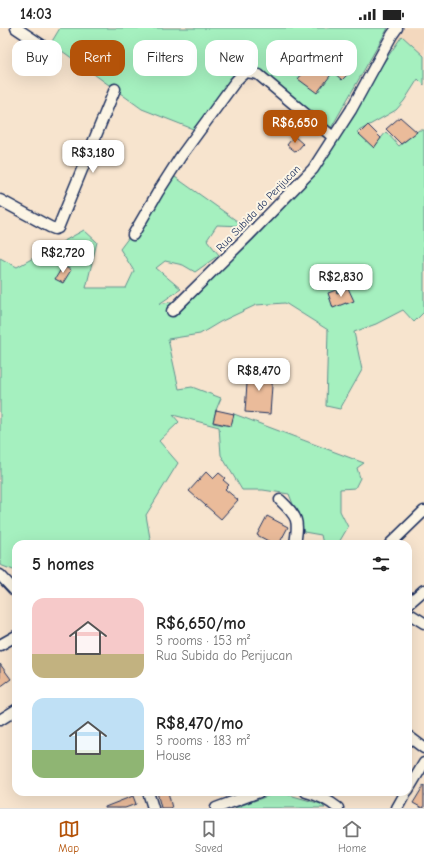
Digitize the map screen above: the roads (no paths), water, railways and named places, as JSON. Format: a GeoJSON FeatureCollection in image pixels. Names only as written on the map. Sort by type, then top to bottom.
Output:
{"type":"FeatureCollection","features":[{"type":"Feature","properties":{"kind":"street"},"geometry":{"type":"LineString","coordinates":[[16,28],[34,40]]}},
{"type":"Feature","properties":{"kind":"street","name":"Rua Subida do Perijucan"},"geometry":{"type":"LineString","coordinates":[[172,311],[249,235],[312,169],[351,110],[397,28]]}},
{"type":"Feature","properties":{"kind":"street"},"geometry":{"type":"LineString","coordinates":[[133,235],[181,156],[235,82],[244,73],[251,72],[259,75],[333,137]]}},
{"type":"Feature","properties":{"kind":"street"},"geometry":{"type":"LineString","coordinates":[[0,200],[50,227],[55,229],[58,228],[115,89]]}},
{"type":"Feature","properties":{"kind":"street"},"geometry":{"type":"LineString","coordinates":[[280,500],[292,511],[296,519],[298,529],[297,540]]}},
{"type":"Feature","properties":{"kind":"street"},"geometry":{"type":"LineString","coordinates":[[394,540],[424,511]]}},
{"type":"Feature","properties":{"kind":"street"},"geometry":{"type":"LineString","coordinates":[[0,576],[12,588]]}},
{"type":"Feature","properties":{"kind":"street"},"geometry":{"type":"LineString","coordinates":[[412,600],[424,590]]}},
{"type":"Feature","properties":{"kind":"street"},"geometry":{"type":"LineString","coordinates":[[412,616],[424,623]]}},
{"type":"Feature","properties":{"kind":"street"},"geometry":{"type":"LineString","coordinates":[[0,645],[12,638]]}},
{"type":"Feature","properties":{"kind":"street"},"geometry":{"type":"LineString","coordinates":[[0,720],[12,712]]}},
{"type":"Feature","properties":{"kind":"street"},"geometry":{"type":"LineString","coordinates":[[412,739],[424,748]]}},
{"type":"Feature","properties":{"kind":"street"},"geometry":{"type":"LineString","coordinates":[[412,783],[424,763]]}},
{"type":"Feature","properties":{"kind":"street"},"geometry":{"type":"LineString","coordinates":[[149,796],[153,808]]}},
{"type":"Feature","properties":{"kind":"street"},"geometry":{"type":"LineString","coordinates":[[216,808],[243,796]]}},
{"type":"Feature","properties":{"kind":"street"},"geometry":{"type":"LineString","coordinates":[[319,796],[328,800],[338,808]]}},
{"type":"Feature","properties":{"kind":"street"},"geometry":{"type":"LineString","coordinates":[[397,808],[404,796]]}}]}
